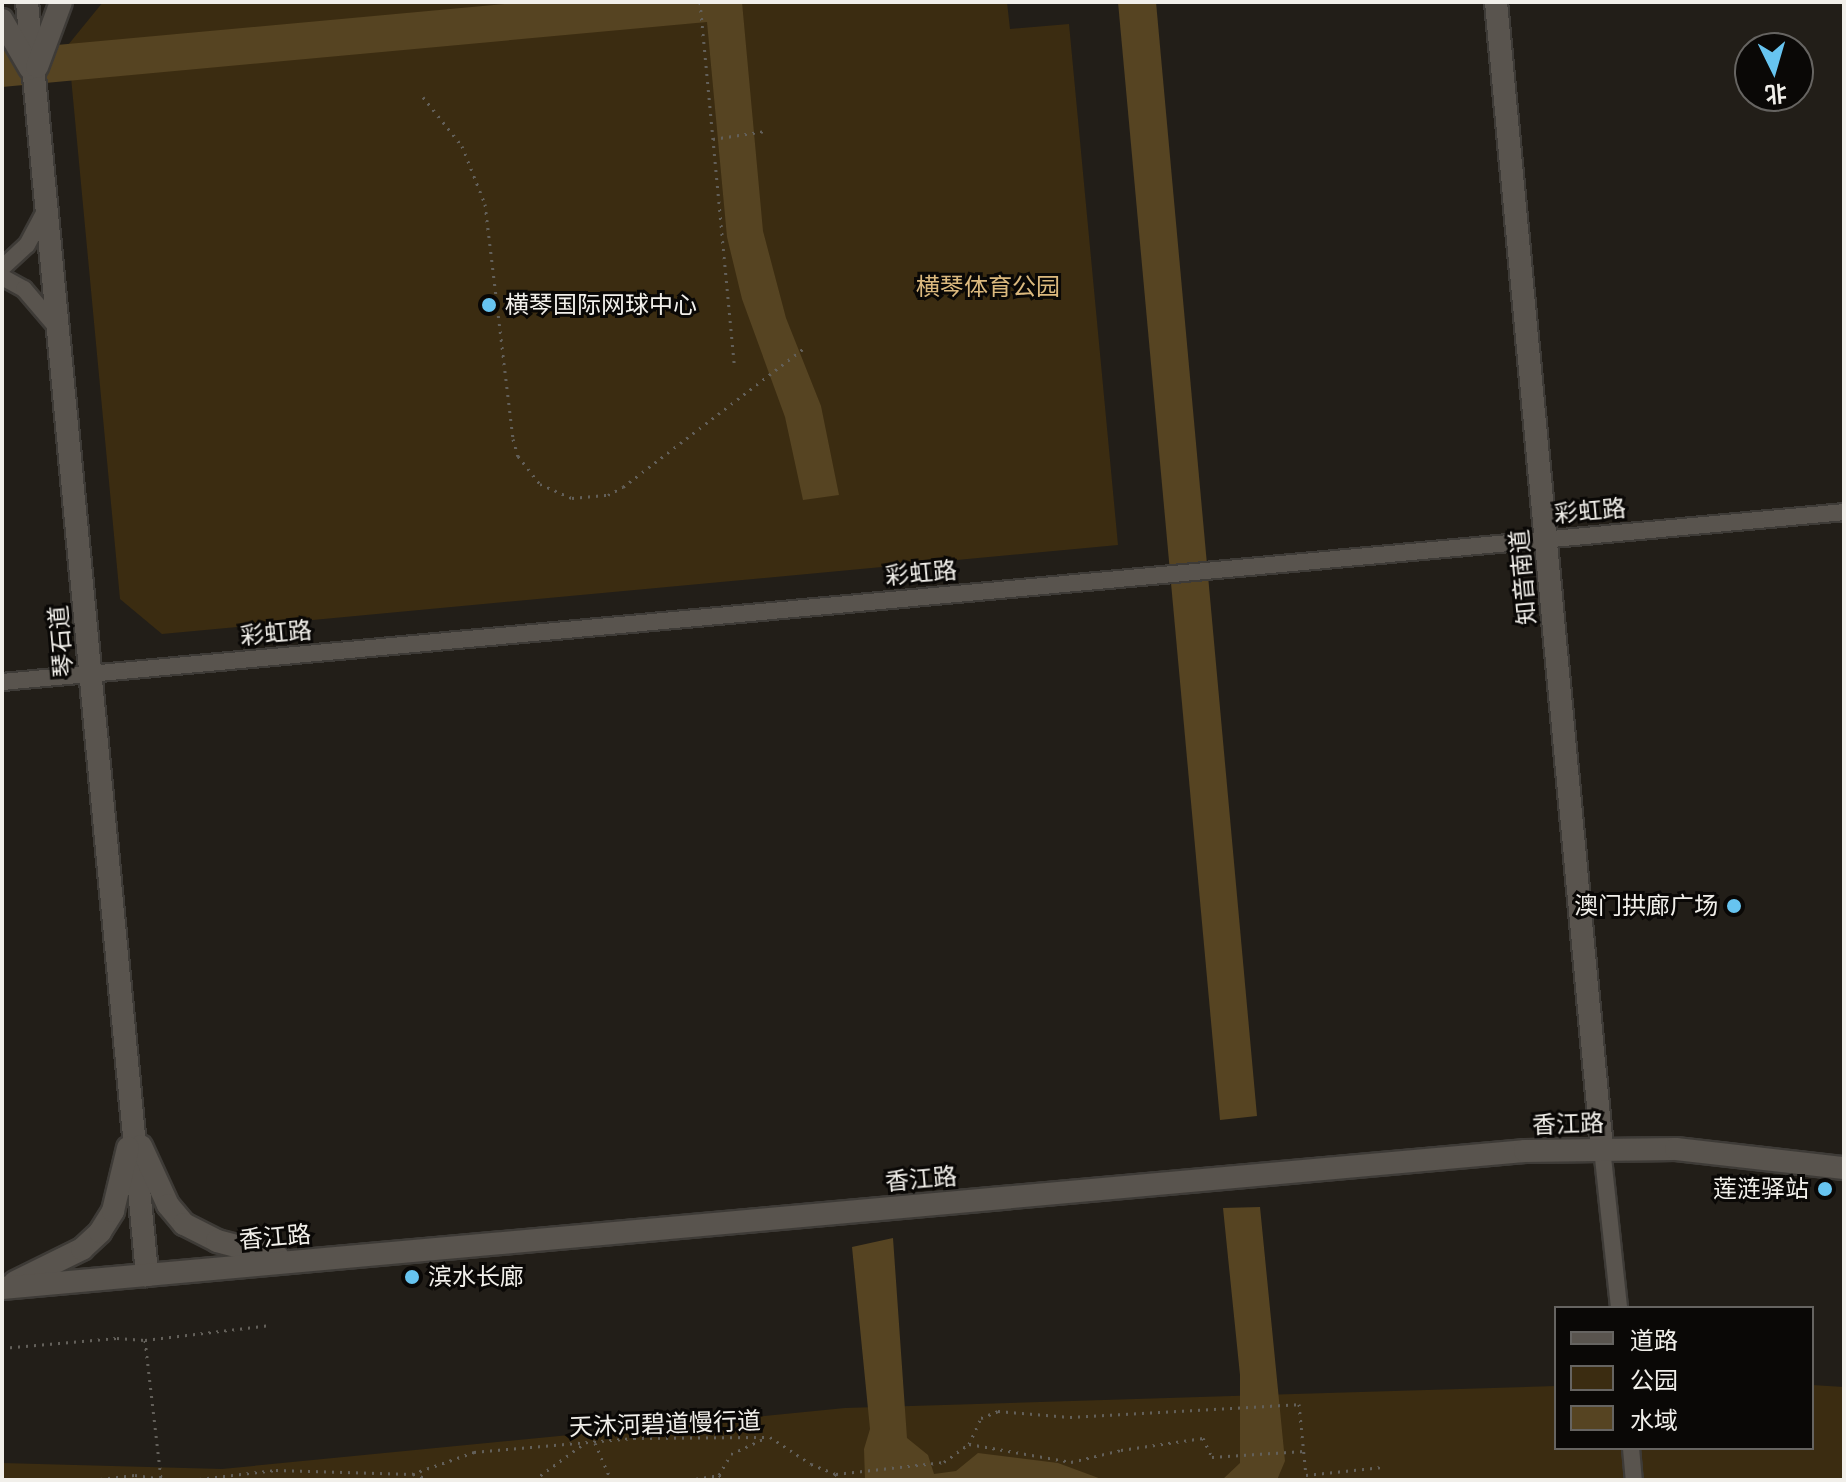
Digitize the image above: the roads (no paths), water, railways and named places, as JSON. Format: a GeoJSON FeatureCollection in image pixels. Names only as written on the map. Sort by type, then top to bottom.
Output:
{"type":"FeatureCollection","features":[{"type":"Feature","properties":{"kind":"main road","name":"琴石道"},"geometry":{"type":"LineString","coordinates":[[27,2],[147,1275]]}},
{"type":"Feature","properties":{"kind":"main road"},"geometry":{"type":"LineString","coordinates":[[34,76],[61,2]]}},
{"type":"Feature","properties":{"kind":"main road","name":"知音南道"},"geometry":{"type":"LineString","coordinates":[[1496,2],[1602,1148]]}},
{"type":"Feature","properties":{"kind":"main road"},"geometry":{"type":"LineString","coordinates":[[2,20],[34,76]]}},
{"type":"Feature","properties":{"kind":"main road"},"geometry":{"type":"LineString","coordinates":[[133,1127],[163,1195],[184,1224],[217,1241],[295,1262]]}},
{"type":"Feature","properties":{"kind":"main road"},"geometry":{"type":"LineString","coordinates":[[2,1288],[82,1249],[100,1232],[116,1199],[133,1127]]}},
{"type":"Feature","properties":{"kind":"main road","name":"香江路"},"geometry":{"type":"LineString","coordinates":[[2,1288],[1509,1152],[1602,1148],[1750,1155],[1844,1168]]}},
{"type":"Feature","properties":{"kind":"street"},"geometry":{"type":"LineString","coordinates":[[2,268],[27,245],[47,208]]}},
{"type":"Feature","properties":{"kind":"street"},"geometry":{"type":"LineString","coordinates":[[2,277],[24,289],[58,329]]}},
{"type":"Feature","properties":{"kind":"street","name":"彩虹路"},"geometry":{"type":"LineString","coordinates":[[2,682],[1844,512]]}},
{"type":"Feature","properties":{"kind":"street"},"geometry":{"type":"LineString","coordinates":[[1602,1148],[1619,1306]]}},
{"type":"Feature","properties":{"kind":"street"},"geometry":{"type":"LineString","coordinates":[[1631,1450],[1634,1480]]}},
{"type":"Feature","properties":{"kind":"water"},"geometry":{"type":"Polygon","coordinates":[[[526,2],[742,2],[763,231],[786,318],[821,406],[839,495],[803,500],[785,417],[742,299],[727,237],[707,22],[2,87],[2,50],[526,2]]]}},
{"type":"Feature","properties":{"kind":"water"},"geometry":{"type":"Polygon","coordinates":[[[1118,2],[1156,2],[1257,1116],[1220,1120],[1118,2]]]}},
{"type":"Feature","properties":{"kind":"water"},"geometry":{"type":"Polygon","coordinates":[[[1260,1207],[1285,1461],[1277,1480],[1222,1480],[1240,1463],[1240,1375],[1223,1208],[1260,1207]]]}},
{"type":"Feature","properties":{"kind":"water"},"geometry":{"type":"Polygon","coordinates":[[[893,1238],[907,1438],[928,1455],[934,1474],[956,1471],[978,1453],[1058,1463],[1104,1480],[865,1480],[864,1449],[870,1429],[852,1247],[893,1238]]]}},
{"type":"Feature","properties":{"kind":"place","name":"横琴国际网球中心"},"geometry":{"type":"Point","coordinates":[489,305]}},
{"type":"Feature","properties":{"kind":"place","name":"澳门拱廊广场"},"geometry":{"type":"Point","coordinates":[1734,906]}},
{"type":"Feature","properties":{"kind":"place","name":"莲涟驿站"},"geometry":{"type":"Point","coordinates":[1825,1189]}},
{"type":"Feature","properties":{"kind":"place","name":"滨水长廊"},"geometry":{"type":"Point","coordinates":[412,1277]}},
{"type":"Feature","properties":{"kind":"park label","name":"横琴体育公园"},"geometry":{"type":"Point","coordinates":[988,287]}}]}
